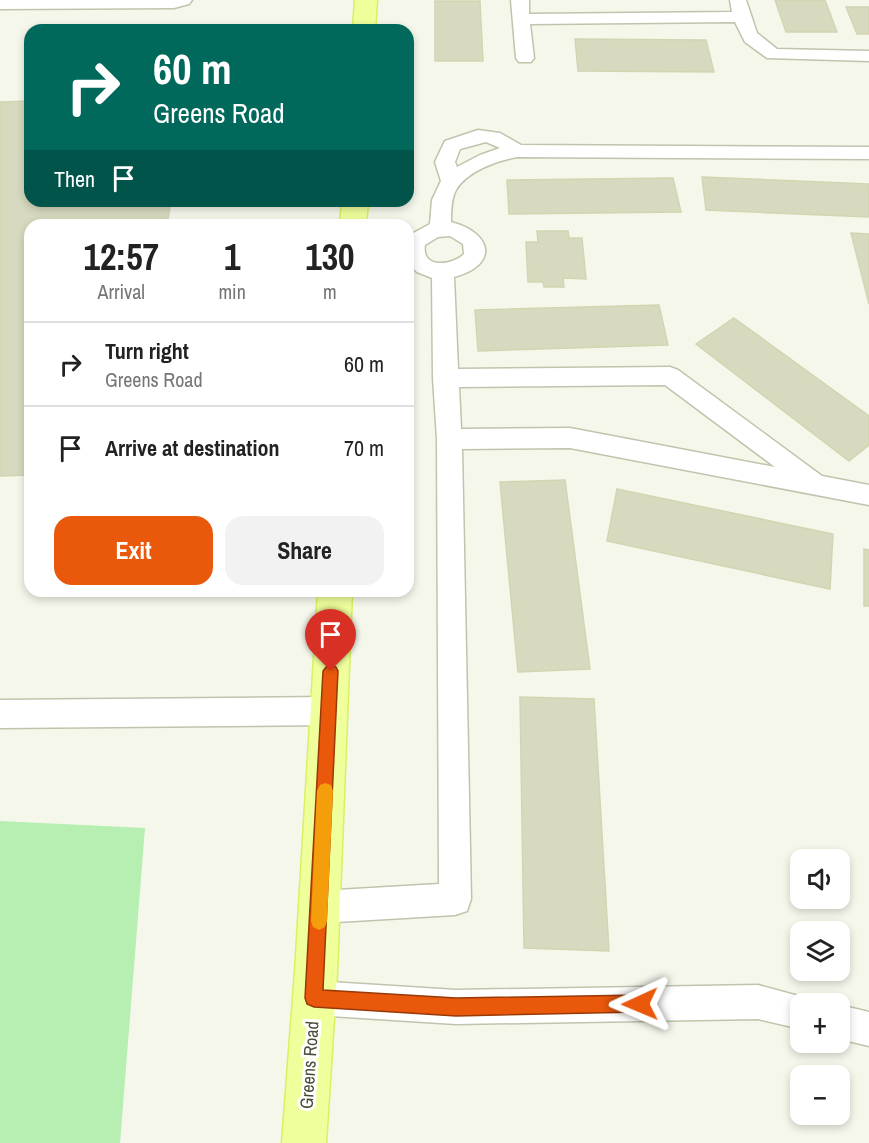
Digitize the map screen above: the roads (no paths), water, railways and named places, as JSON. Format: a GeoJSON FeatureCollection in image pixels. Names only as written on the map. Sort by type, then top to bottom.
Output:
{"type":"FeatureCollection","features":[{"type":"Feature","properties":{"kind":"main road"},"geometry":{"type":"LineString","coordinates":[[364,24],[366,0]]}},
{"type":"Feature","properties":{"kind":"main road","name":"Greens Road"},"geometry":{"type":"LineString","coordinates":[[304,1143],[320,907],[334,597]]}},
{"type":"Feature","properties":{"kind":"lane"},"geometry":{"type":"LineString","coordinates":[[0,4],[157,4],[183,0]]}},
{"type":"Feature","properties":{"kind":"lane"},"geometry":{"type":"LineString","coordinates":[[519,0],[525,58]]}},
{"type":"Feature","properties":{"kind":"lane"},"geometry":{"type":"LineString","coordinates":[[521,19],[740,9],[748,36],[760,48],[773,54],[869,56]]}},
{"type":"Feature","properties":{"kind":"lane"},"geometry":{"type":"LineString","coordinates":[[441,229],[441,203],[448,185],[445,162],[452,145],[476,135],[502,139],[517,151]]}},
{"type":"Feature","properties":{"kind":"lane"},"geometry":{"type":"LineString","coordinates":[[429,160],[430,185],[448,185],[499,153],[517,151],[869,153]]}},
{"type":"Feature","properties":{"kind":"lane"},"geometry":{"type":"LineString","coordinates":[[414,245],[420,236],[441,229],[461,231],[468,236],[476,249],[475,256],[463,268],[443,272],[426,268],[414,257]]}},
{"type":"Feature","properties":{"kind":"lane"},"geometry":{"type":"LineString","coordinates":[[320,907],[455,899],[449,439],[445,378],[443,272]]}},
{"type":"Feature","properties":{"kind":"lane"},"geometry":{"type":"LineString","coordinates":[[445,378],[670,376],[817,485]]}},
{"type":"Feature","properties":{"kind":"lane"},"geometry":{"type":"LineString","coordinates":[[449,439],[570,438],[869,495]]}},
{"type":"Feature","properties":{"kind":"lane"},"geometry":{"type":"LineString","coordinates":[[0,714],[329,711]]}},
{"type":"Feature","properties":{"kind":"lane"},"geometry":{"type":"LineString","coordinates":[[314,998],[456,1007],[758,1002],[790,1009]]}},
{"type":"Feature","properties":{"kind":"lane"},"geometry":{"type":"LineString","coordinates":[[850,1024],[869,1029]]}}]}
